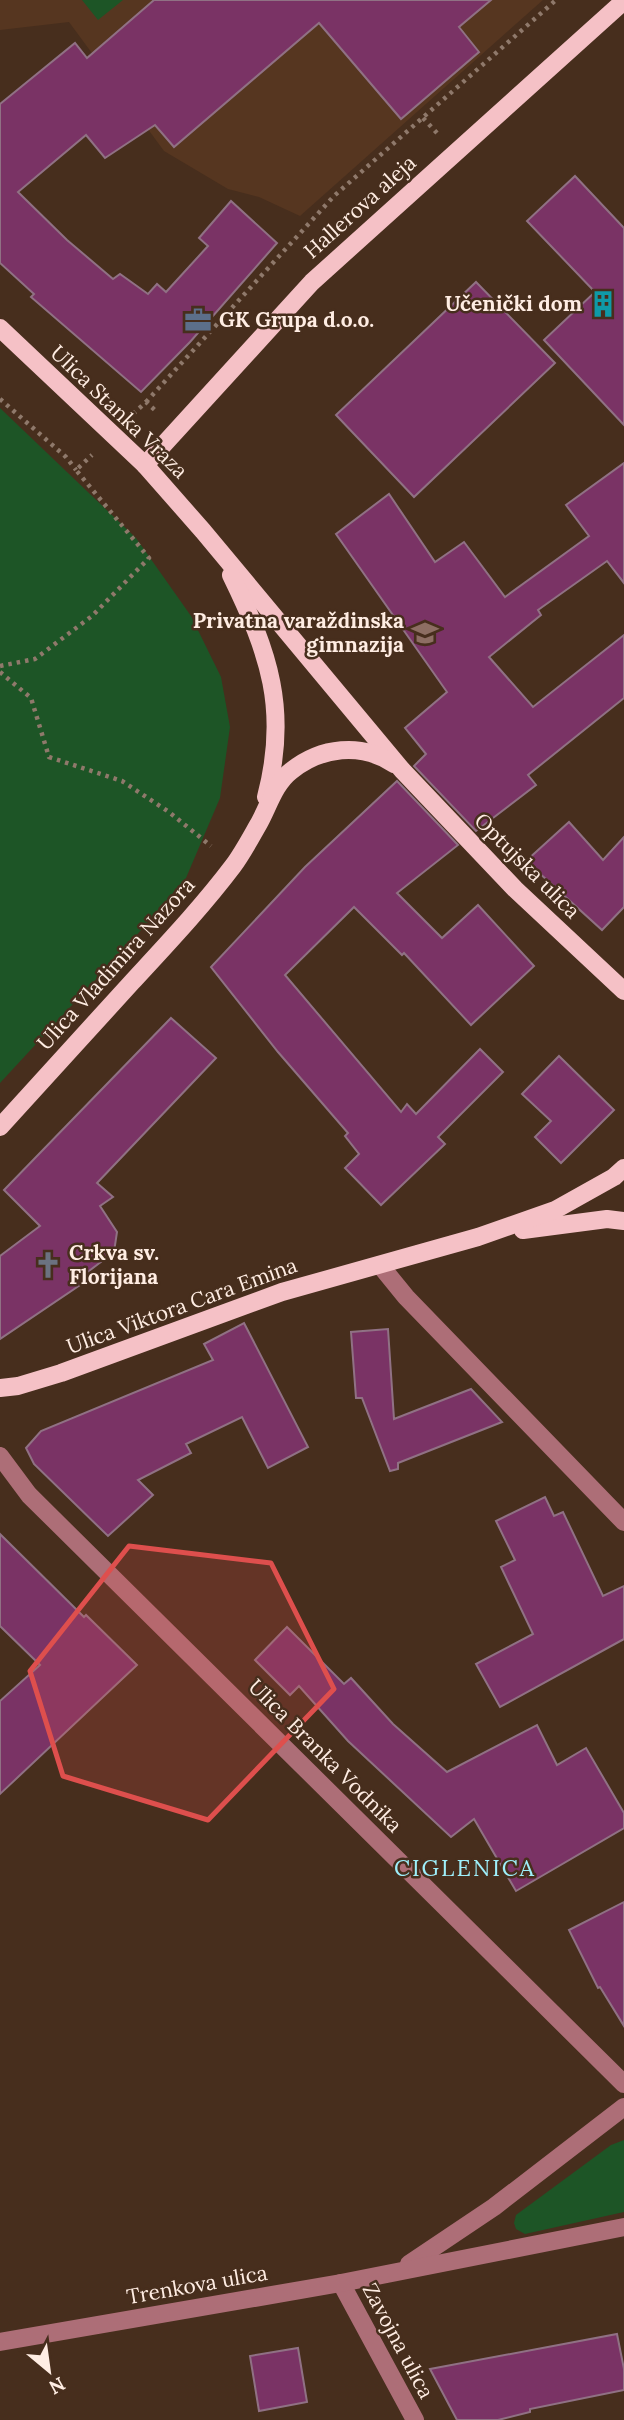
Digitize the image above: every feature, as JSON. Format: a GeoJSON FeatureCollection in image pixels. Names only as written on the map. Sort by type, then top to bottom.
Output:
{"type":"FeatureCollection","features":[{"type":"Feature","properties":{"kind":"main road","name":"Hallerova aleja"},"geometry":{"type":"LineString","coordinates":[[145,465],[312,282],[624,1]]}},
{"type":"Feature","properties":{"kind":"main road","name":"Ulica Stanka Vraza"},"geometry":{"type":"LineString","coordinates":[[0,328],[145,465],[402,770]]}},
{"type":"Feature","properties":{"kind":"main road","name":"Ulica Stanka Vraza"},"geometry":{"type":"LineString","coordinates":[[203,531],[231,575],[253,622],[266,655],[274,694],[276,733],[272,774],[258,825]]}},
{"type":"Feature","properties":{"kind":"main road"},"geometry":{"type":"LineString","coordinates":[[258,825],[275,790],[289,772],[315,757],[337,750],[360,749],[384,757],[402,770]]}},
{"type":"Feature","properties":{"kind":"main road","name":"Optujska ulica"},"geometry":{"type":"LineString","coordinates":[[402,770],[515,889],[624,991]]}},
{"type":"Feature","properties":{"kind":"main road","name":"Ulica Vladimira Nazora"},"geometry":{"type":"LineString","coordinates":[[0,1127],[184,925],[234,864],[258,825]]}},
{"type":"Feature","properties":{"kind":"main road"},"geometry":{"type":"LineString","coordinates":[[478,1237],[555,1210],[614,1177],[624,1168]]}},
{"type":"Feature","properties":{"kind":"main road"},"geometry":{"type":"LineString","coordinates":[[478,1237],[595,1220],[624,1221]]}},
{"type":"Feature","properties":{"kind":"main road","name":"Ulica Viktora Cara Emina"},"geometry":{"type":"LineString","coordinates":[[0,1388],[18,1386],[61,1373],[282,1292],[478,1237]]}},
{"type":"Feature","properties":{"kind":"street"},"geometry":{"type":"LineString","coordinates":[[380,1265],[406,1297],[624,1522]]}},
{"type":"Feature","properties":{"kind":"street","name":"Ulica Branka Vodnika"},"geometry":{"type":"LineString","coordinates":[[0,1456],[29,1496],[624,2084]]}},
{"type":"Feature","properties":{"kind":"street","name":"Trenkova ulica"},"geometry":{"type":"LineString","coordinates":[[402,2269],[494,2207],[624,2107]]}},
{"type":"Feature","properties":{"kind":"street","name":"Trenkova ulica"},"geometry":{"type":"LineString","coordinates":[[0,2342],[341,2283],[624,2227]]}},
{"type":"Feature","properties":{"kind":"street","name":"Zavojna ulica"},"geometry":{"type":"LineString","coordinates":[[341,2283],[415,2420]]}},
{"type":"Feature","properties":{"kind":"path"},"geometry":{"type":"LineString","coordinates":[[76,470],[146,402],[334,196],[556,0]]}},
{"type":"Feature","properties":{"kind":"path"},"geometry":{"type":"LineString","coordinates":[[0,399],[66,457],[149,558],[92,616],[35,659],[0,666]]}},
{"type":"Feature","properties":{"kind":"path"},"geometry":{"type":"LineString","coordinates":[[146,402],[179,430]]}},
{"type":"Feature","properties":{"kind":"path"},"geometry":{"type":"LineString","coordinates":[[0,672],[31,698],[49,757],[122,781],[169,812],[234,864]]}},
{"type":"Feature","properties":{"kind":"highlighted area"},"geometry":{"type":"Polygon","coordinates":[[[129,1546],[271,1563],[334,1689],[208,1820],[63,1776],[30,1671],[129,1546]]]}},
{"type":"Feature","properties":{"kind":"shaded area"},"geometry":{"type":"Polygon","coordinates":[[[0,0],[543,0],[300,216],[259,197],[228,189],[164,151],[69,22],[0,30],[0,0]]]}},
{"type":"Feature","properties":{"kind":"green space"},"geometry":{"type":"Polygon","coordinates":[[[82,0],[123,0],[98,20],[82,0]]]}},
{"type":"Feature","properties":{"kind":"green space"},"geometry":{"type":"Polygon","coordinates":[[[0,408],[136,538],[191,616],[221,677],[230,727],[220,798],[186,878],[0,1083],[0,408]]]}},
{"type":"Feature","properties":{"kind":"green space"},"geometry":{"type":"Polygon","coordinates":[[[624,2140],[624,2212],[525,2234],[516,2229],[516,2215],[611,2145],[624,2140]]]}},
{"type":"Feature","properties":{"kind":"building"},"geometry":{"type":"Polygon","coordinates":[[[154,0],[491,0],[459,27],[479,52],[401,119],[319,23],[174,147],[155,125],[105,158],[86,135],[18,192],[67,240],[113,279],[120,274],[148,294],[157,284],[166,292],[208,246],[199,238],[231,201],[277,243],[190,342],[141,392],[31,297],[34,294],[0,263],[0,104],[75,43],[87,58],[154,0]]]}},
{"type":"Feature","properties":{"kind":"building","name":"Učenički dom"},"geometry":{"type":"Polygon","coordinates":[[[575,176],[624,228],[624,425],[544,340],[595,292],[527,221],[575,176]]]}},
{"type":"Feature","properties":{"kind":"building"},"geometry":{"type":"Polygon","coordinates":[[[476,282],[555,363],[414,497],[336,415],[476,282]]]}},
{"type":"Feature","properties":{"kind":"building"},"geometry":{"type":"Polygon","coordinates":[[[624,463],[624,583],[607,561],[538,610],[541,615],[489,657],[533,707],[624,635],[624,698],[528,775],[536,785],[476,831],[414,766],[426,754],[405,728],[447,692],[336,534],[389,494],[435,562],[464,542],[505,597],[589,536],[566,505],[624,463]]]}},
{"type":"Feature","properties":{"kind":"building"},"geometry":{"type":"Polygon","coordinates":[[[397,781],[458,845],[397,893],[442,938],[478,905],[534,966],[471,1025],[404,953],[402,955],[354,907],[285,975],[401,1112],[407,1104],[416,1114],[480,1049],[503,1072],[438,1137],[445,1144],[381,1205],[345,1168],[359,1154],[345,1136],[348,1133],[278,1052],[211,967],[305,867],[397,781]]]}},
{"type":"Feature","properties":{"kind":"building"},"geometry":{"type":"Polygon","coordinates":[[[569,822],[603,860],[624,837],[624,907],[602,930],[526,861],[569,822]]]}},
{"type":"Feature","properties":{"kind":"building"},"geometry":{"type":"Polygon","coordinates":[[[171,1018],[216,1058],[97,1183],[113,1197],[100,1206],[117,1232],[114,1252],[85,1274],[89,1279],[0,1339],[0,1256],[40,1226],[4,1190],[171,1018]]]}},
{"type":"Feature","properties":{"kind":"building"},"geometry":{"type":"Polygon","coordinates":[[[559,1056],[614,1110],[561,1163],[535,1137],[551,1121],[522,1094],[559,1056]]]}},
{"type":"Feature","properties":{"kind":"building"},"geometry":{"type":"Polygon","coordinates":[[[244,1323],[308,1447],[268,1468],[242,1417],[186,1444],[191,1453],[138,1480],[153,1495],[108,1536],[34,1464],[26,1448],[41,1431],[213,1360],[204,1344],[244,1323]]]}},
{"type":"Feature","properties":{"kind":"building"},"geometry":{"type":"Polygon","coordinates":[[[388,1329],[394,1419],[471,1389],[502,1422],[398,1463],[398,1469],[390,1471],[362,1398],[356,1398],[351,1332],[388,1329]]]}},
{"type":"Feature","properties":{"kind":"building"},"geometry":{"type":"Polygon","coordinates":[[[545,1497],[554,1516],[563,1512],[603,1596],[624,1586],[624,1639],[500,1707],[476,1664],[533,1634],[501,1567],[515,1560],[496,1521],[545,1497]]]}},
{"type":"Feature","properties":{"kind":"building"},"geometry":{"type":"Polygon","coordinates":[[[0,1534],[137,1665],[0,1794],[0,1701],[40,1665],[0,1626],[0,1534]]]}},
{"type":"Feature","properties":{"kind":"building"},"geometry":{"type":"Polygon","coordinates":[[[287,1627],[344,1684],[351,1678],[393,1724],[447,1772],[537,1725],[557,1765],[586,1748],[624,1813],[624,1828],[516,1891],[474,1819],[451,1837],[348,1741],[299,1686],[290,1695],[255,1660],[287,1627]]]}},
{"type":"Feature","properties":{"kind":"building"},"geometry":{"type":"Polygon","coordinates":[[[624,1902],[624,2026],[600,1987],[598,1988],[569,1930],[624,1902]]]}},
{"type":"Feature","properties":{"kind":"building"},"geometry":{"type":"Polygon","coordinates":[[[617,2334],[624,2369],[624,2390],[530,2409],[530,2412],[498,2420],[457,2420],[430,2369],[617,2334]]]}},
{"type":"Feature","properties":{"kind":"building"},"geometry":{"type":"Polygon","coordinates":[[[298,2348],[307,2402],[259,2411],[250,2356],[298,2348]]]}},
{"type":"Feature","properties":{"kind":"place","name":"Učenički dom"},"geometry":{"type":"Point","coordinates":[603,304]}},
{"type":"Feature","properties":{"kind":"place","name":"GK Grupa d.o.o."},"geometry":{"type":"Point","coordinates":[198,320]}},
{"type":"Feature","properties":{"kind":"place","name":"Privatna varaždinska gimnazija"},"geometry":{"type":"Point","coordinates":[425,633]}},
{"type":"Feature","properties":{"kind":"place","name":"Crkva sv. Florijana"},"geometry":{"type":"Point","coordinates":[48,1265]}},
{"type":"Feature","properties":{"kind":"district","name":"CIGLENICA"},"geometry":{"type":"Point","coordinates":[465,1868]}}]}
